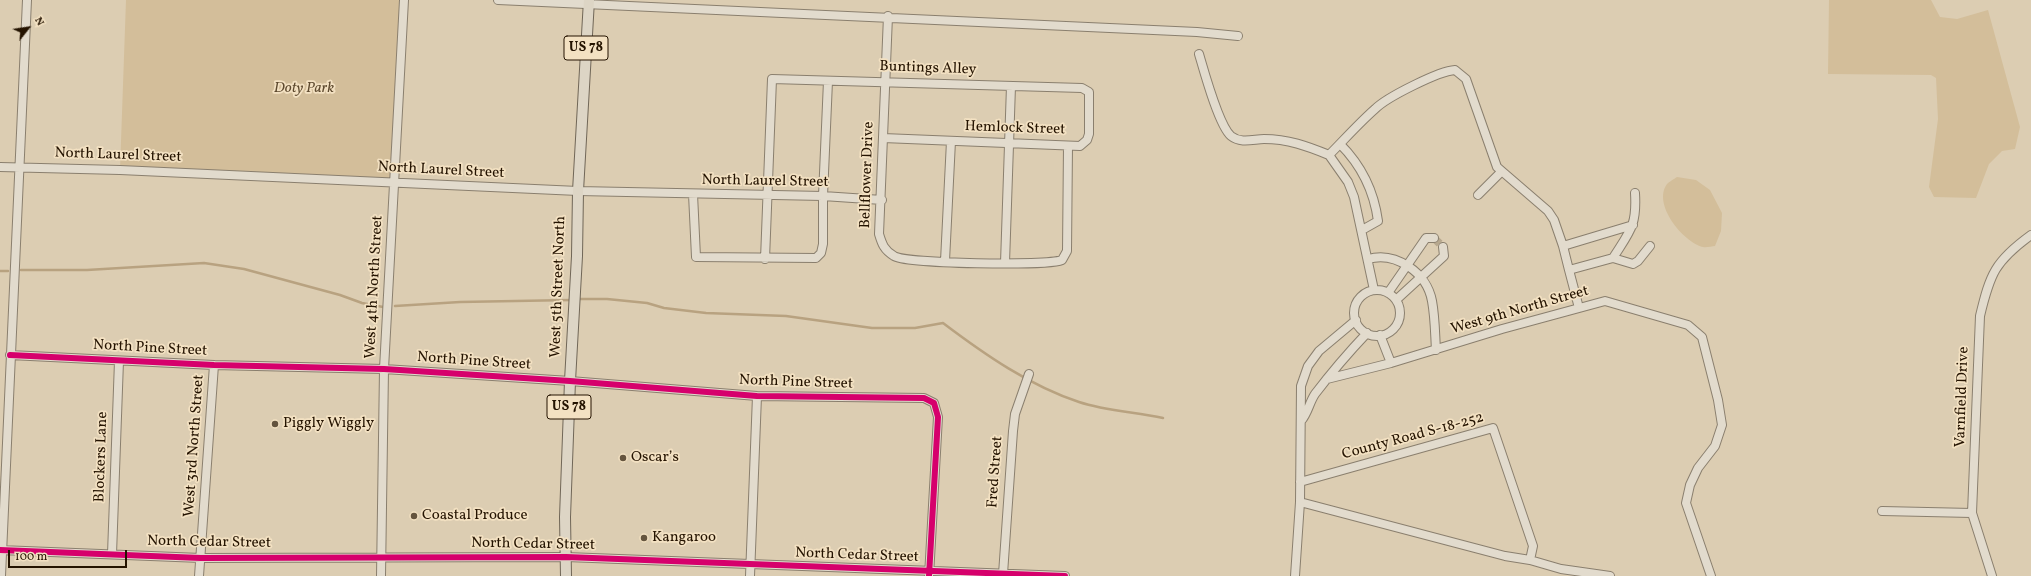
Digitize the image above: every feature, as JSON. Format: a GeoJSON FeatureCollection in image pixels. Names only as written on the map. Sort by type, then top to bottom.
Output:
{"type":"FeatureCollection","features":[{"type":"Feature","properties":{"kind":"main road","name":"West 5th Street North"},"geometry":{"type":"LineString","coordinates":[[566,576],[565,517],[570,381],[577,256],[578,191],[589,2]]}},
{"type":"Feature","properties":{"kind":"street"},"geometry":{"type":"LineString","coordinates":[[2,576],[10,355],[27,0]]}},
{"type":"Feature","properties":{"kind":"street","name":"West 4th North Street"},"geometry":{"type":"LineString","coordinates":[[381,576],[384,369],[404,0]]}},
{"type":"Feature","properties":{"kind":"street"},"geometry":{"type":"LineString","coordinates":[[498,0],[589,2],[888,16],[1197,32],[1238,36]]}},
{"type":"Feature","properties":{"kind":"street","name":"Bellflower Drive"},"geometry":{"type":"LineString","coordinates":[[888,16],[882,200],[879,234],[883,247],[895,257],[916,261],[1005,263],[1057,262],[1065,256],[1066,252],[1068,146]]}},
{"type":"Feature","properties":{"kind":"street"},"geometry":{"type":"LineString","coordinates":[[1199,54],[1208,88],[1225,128],[1232,137],[1249,141],[1262,139],[1290,141],[1329,155],[1348,182],[1354,196],[1374,290]]}},
{"type":"Feature","properties":{"kind":"street"},"geometry":{"type":"LineString","coordinates":[[1329,155],[1376,107],[1422,81],[1447,70],[1455,70],[1466,79],[1498,168],[1548,211],[1554,220],[1563,246],[1579,308]]}},
{"type":"Feature","properties":{"kind":"street","name":"Buntings Alley"},"geometry":{"type":"LineString","coordinates":[[767,195],[772,79],[1082,88]]}},
{"type":"Feature","properties":{"kind":"street"},"geometry":{"type":"LineString","coordinates":[[693,194],[696,256],[764,259],[816,258],[821,253],[822,196],[828,80]]}},
{"type":"Feature","properties":{"kind":"street"},"geometry":{"type":"LineString","coordinates":[[1005,263],[1011,86]]}},
{"type":"Feature","properties":{"kind":"street","name":"Hemlock Street"},"geometry":{"type":"LineString","coordinates":[[883,138],[1080,146],[1087,140],[1089,134],[1089,92],[1082,88]]}},
{"type":"Feature","properties":{"kind":"street"},"geometry":{"type":"LineString","coordinates":[[944,261],[951,141]]}},
{"type":"Feature","properties":{"kind":"street"},"geometry":{"type":"LineString","coordinates":[[1340,144],[1350,154],[1361,170],[1372,191],[1378,221],[1362,230]]}},
{"type":"Feature","properties":{"kind":"street","name":"North Laurel Street"},"geometry":{"type":"LineString","coordinates":[[0,167],[122,170],[578,191],[822,196],[882,200]]}},
{"type":"Feature","properties":{"kind":"street"},"geometry":{"type":"LineString","coordinates":[[1478,195],[1501,172]]}},
{"type":"Feature","properties":{"kind":"street"},"geometry":{"type":"LineString","coordinates":[[1613,258],[1634,225],[1636,212],[1635,193]]}},
{"type":"Feature","properties":{"kind":"street"},"geometry":{"type":"LineString","coordinates":[[764,259],[767,195]]}},
{"type":"Feature","properties":{"kind":"street"},"geometry":{"type":"LineString","coordinates":[[1563,246],[1634,225]]}},
{"type":"Feature","properties":{"kind":"street","name":"Varnfield Drive"},"geometry":{"type":"LineString","coordinates":[[1992,576],[1972,513],[1980,316],[1987,284],[1995,271],[2005,256],[2031,235]]}},
{"type":"Feature","properties":{"kind":"street"},"geometry":{"type":"LineString","coordinates":[[1388,293],[1406,264],[1426,238],[1434,238]]}},
{"type":"Feature","properties":{"kind":"street"},"geometry":{"type":"LineString","coordinates":[[1569,270],[1613,258],[1633,264],[1638,261],[1650,246]]}},
{"type":"Feature","properties":{"kind":"street"},"geometry":{"type":"LineString","coordinates":[[1396,300],[1444,256],[1443,247]]}},
{"type":"Feature","properties":{"kind":"street"},"geometry":{"type":"LineString","coordinates":[[1368,259],[1385,256],[1406,264],[1421,278],[1428,288],[1432,301],[1436,350]]}},
{"type":"Feature","properties":{"kind":"street"},"geometry":{"type":"LineString","coordinates":[[1374,290],[1388,293],[1400,306],[1399,321],[1389,332],[1380,335],[1368,333],[1361,329],[1356,320],[1355,308],[1358,301],[1363,295],[1374,290]]}},
{"type":"Feature","properties":{"kind":"street","name":"West 9th North Street"},"geometry":{"type":"LineString","coordinates":[[1327,379],[1391,363],[1605,301],[1688,325],[1702,337],[1718,400],[1722,425],[1715,446],[1698,468],[1690,485],[1686,503],[1710,576]]}},
{"type":"Feature","properties":{"kind":"street"},"geometry":{"type":"LineString","coordinates":[[1295,576],[1300,502],[1301,392],[1308,366],[1319,351],[1356,320]]}},
{"type":"Feature","properties":{"kind":"street"},"geometry":{"type":"LineString","coordinates":[[1301,421],[1306,415],[1314,396],[1347,354],[1368,333]]}},
{"type":"Feature","properties":{"kind":"street"},"geometry":{"type":"LineString","coordinates":[[1380,335],[1391,363]]}},
{"type":"Feature","properties":{"kind":"street","name":"North Pine Street"},"geometry":{"type":"LineString","coordinates":[[10,355],[214,365],[384,369],[570,381],[756,396],[924,398],[934,403],[938,417],[929,574]]}},
{"type":"Feature","properties":{"kind":"street","name":"Blockers Lane"},"geometry":{"type":"LineString","coordinates":[[112,554],[120,361]]}},
{"type":"Feature","properties":{"kind":"street","name":"West 3rd North Street"},"geometry":{"type":"LineString","coordinates":[[199,576],[214,365]]}},
{"type":"Feature","properties":{"kind":"street","name":"Fred Street"},"geometry":{"type":"LineString","coordinates":[[1003,574],[1015,414],[1029,374]]}},
{"type":"Feature","properties":{"kind":"street"},"geometry":{"type":"LineString","coordinates":[[1301,392],[1314,396]]}},
{"type":"Feature","properties":{"kind":"street"},"geometry":{"type":"LineString","coordinates":[[750,576],[756,396]]}},
{"type":"Feature","properties":{"kind":"street","name":"County Road S-18-252"},"geometry":{"type":"LineString","coordinates":[[1300,482],[1493,428],[1533,546],[1530,560]]}},
{"type":"Feature","properties":{"kind":"street"},"geometry":{"type":"LineString","coordinates":[[1300,502],[1505,556],[1530,560],[1561,569],[1610,576]]}},
{"type":"Feature","properties":{"kind":"street"},"geometry":{"type":"LineString","coordinates":[[1882,511],[1972,513]]}},
{"type":"Feature","properties":{"kind":"street","name":"North Cedar Street"},"geometry":{"type":"LineString","coordinates":[[2,550],[201,558],[566,557],[929,574],[1066,576]]}},
{"type":"Feature","properties":{"kind":"green space","name":"Doty Park"},"geometry":{"type":"Polygon","coordinates":[[[126,0],[404,0],[395,182],[120,170],[126,0]]]}},
{"type":"Feature","properties":{"kind":"green space"},"geometry":{"type":"Polygon","coordinates":[[[1829,0],[1931,0],[1940,17],[1957,19],[1988,10],[2020,127],[2015,149],[2002,151],[1989,164],[1976,198],[1934,197],[1929,187],[1938,119],[1936,78],[1931,75],[1828,74],[1829,0]]]}},
{"type":"Feature","properties":{"kind":"green space"},"geometry":{"type":"Polygon","coordinates":[[[1677,177],[1696,180],[1710,190],[1722,213],[1721,231],[1715,246],[1704,247],[1695,244],[1679,230],[1672,221],[1663,202],[1663,192],[1667,184],[1677,177]]]}},
{"type":"Feature","properties":{"kind":"waterway"},"geometry":{"type":"LineString","coordinates":[[21,270],[87,270],[204,263],[244,269],[340,295],[362,303],[383,307]]}},
{"type":"Feature","properties":{"kind":"waterway"},"geometry":{"type":"LineString","coordinates":[[0,271],[8,271]]}},
{"type":"Feature","properties":{"kind":"waterway"},"geometry":{"type":"LineString","coordinates":[[576,299],[607,299],[647,303],[664,308],[706,313],[786,316],[872,328],[915,328],[943,323],[1008,368],[1061,395],[1089,405],[1163,418]]}},
{"type":"Feature","properties":{"kind":"waterway"},"geometry":{"type":"LineString","coordinates":[[395,306],[460,302],[571,300]]}},
{"type":"Feature","properties":{"kind":"tunnel"},"geometry":{"type":"LineString","coordinates":[[1434,238],[1443,247]]}},
{"type":"Feature","properties":{"kind":"cycle path"},"geometry":{"type":"LineString","coordinates":[[10,355],[214,365],[384,369],[570,381],[757,396],[924,398],[934,403],[938,417],[929,576]]}},
{"type":"Feature","properties":{"kind":"cycle path"},"geometry":{"type":"LineString","coordinates":[[0,550],[201,558],[566,557],[1065,576]]}},
{"type":"Feature","properties":{"kind":"place","name":"Piggly Wiggly"},"geometry":{"type":"Point","coordinates":[275,424]}},
{"type":"Feature","properties":{"kind":"place","name":"Oscar’s"},"geometry":{"type":"Point","coordinates":[623,458]}},
{"type":"Feature","properties":{"kind":"place","name":"Coastal Produce"},"geometry":{"type":"Point","coordinates":[414,516]}},
{"type":"Feature","properties":{"kind":"place","name":"Kangaroo"},"geometry":{"type":"Point","coordinates":[644,538]}}]}
